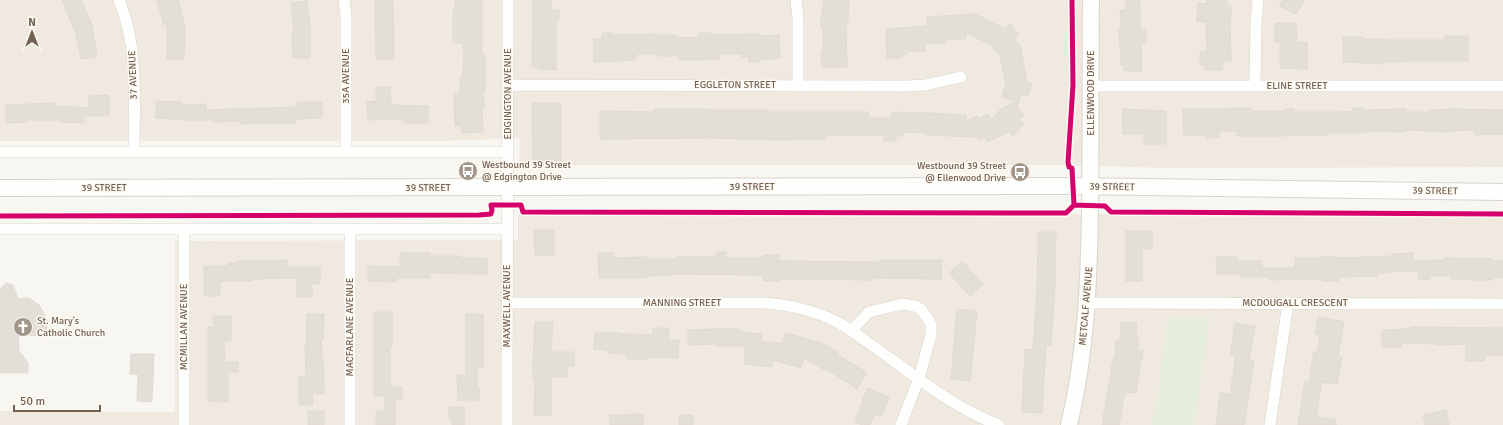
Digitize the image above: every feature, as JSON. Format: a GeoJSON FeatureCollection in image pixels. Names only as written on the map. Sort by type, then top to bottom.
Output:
{"type":"FeatureCollection","features":[{"type":"Feature","properties":{"kind":"street","name":"37 AVENUE"},"geometry":{"type":"LineString","coordinates":[[119,0],[125,16],[133,57],[134,152]]}},
{"type":"Feature","properties":{"kind":"street","name":"35A AVENUE"},"geometry":{"type":"LineString","coordinates":[[344,0],[346,16],[346,152]]}},
{"type":"Feature","properties":{"kind":"street","name":"EDGINGTON AVENUE"},"geometry":{"type":"LineString","coordinates":[[508,0],[508,188]]}},
{"type":"Feature","properties":{"kind":"street"},"geometry":{"type":"LineString","coordinates":[[796,0],[798,19],[798,85]]}},
{"type":"Feature","properties":{"kind":"street","name":"ELLENWOOD DRIVE"},"geometry":{"type":"LineString","coordinates":[[1091,0],[1091,187]]}},
{"type":"Feature","properties":{"kind":"street"},"geometry":{"type":"LineString","coordinates":[[1255,86],[1256,21],[1258,0]]}},
{"type":"Feature","properties":{"kind":"street","name":"EGGLETON STREET"},"geometry":{"type":"LineString","coordinates":[[508,85],[908,86],[925,85],[961,76]]}},
{"type":"Feature","properties":{"kind":"street","name":"ELINE STREET"},"geometry":{"type":"LineString","coordinates":[[1090,86],[1503,86]]}},
{"type":"Feature","properties":{"kind":"street"},"geometry":{"type":"LineString","coordinates":[[0,152],[508,152]]}},
{"type":"Feature","properties":{"kind":"street","name":"39 STREET"},"geometry":{"type":"LineString","coordinates":[[0,188],[1091,187],[1503,192]]}},
{"type":"Feature","properties":{"kind":"street","name":"METCALF AVENUE"},"geometry":{"type":"LineString","coordinates":[[1069,425],[1077,387],[1087,303],[1091,187]]}},
{"type":"Feature","properties":{"kind":"street","name":"MAXWELL AVENUE"},"geometry":{"type":"LineString","coordinates":[[507,425],[508,188]]}},
{"type":"Feature","properties":{"kind":"street"},"geometry":{"type":"LineString","coordinates":[[0,229],[507,229]]}},
{"type":"Feature","properties":{"kind":"street","name":"MCMILLAN AVENUE"},"geometry":{"type":"LineString","coordinates":[[184,229],[184,425]]}},
{"type":"Feature","properties":{"kind":"street","name":"MACFARLANE AVENUE"},"geometry":{"type":"LineString","coordinates":[[350,229],[350,425]]}},
{"type":"Feature","properties":{"kind":"street","name":"MANNING STREET"},"geometry":{"type":"LineString","coordinates":[[507,303],[777,304],[810,311],[836,322],[851,331],[957,405],[980,418],[999,425]]}},
{"type":"Feature","properties":{"kind":"street","name":"MCDOUGALL CRESCENT"},"geometry":{"type":"LineString","coordinates":[[1087,303],[1503,304]]}},
{"type":"Feature","properties":{"kind":"street"},"geometry":{"type":"LineString","coordinates":[[1270,425],[1288,303]]}},
{"type":"Feature","properties":{"kind":"street"},"geometry":{"type":"LineString","coordinates":[[851,331],[864,316],[872,311],[902,304],[915,306],[921,309],[928,319],[932,330],[919,378],[901,425]]}},
{"type":"Feature","properties":{"kind":"shaded area"},"geometry":{"type":"Polygon","coordinates":[[[0,0],[1503,0],[1503,167],[1170,168],[1056,165],[521,165],[519,163],[520,138],[444,141],[0,141],[0,0]]]}},
{"type":"Feature","properties":{"kind":"shaded area"},"geometry":{"type":"Polygon","coordinates":[[[1110,214],[1503,217],[1503,425],[0,425],[0,411],[175,412],[175,241],[518,240],[518,215],[1110,214]]]}},
{"type":"Feature","properties":{"kind":"green space"},"geometry":{"type":"Polygon","coordinates":[[[1168,317],[1210,317],[1194,425],[1152,425],[1158,395],[1168,317]]]}},
{"type":"Feature","properties":{"kind":"building"},"geometry":{"type":"Polygon","coordinates":[[[62,0],[81,0],[92,25],[97,57],[81,59],[76,34],[62,0]]]}},
{"type":"Feature","properties":{"kind":"building"},"geometry":{"type":"Polygon","coordinates":[[[157,0],[178,0],[185,28],[184,59],[167,59],[167,24],[164,25],[157,0]]]}},
{"type":"Feature","properties":{"kind":"building"},"geometry":{"type":"Polygon","coordinates":[[[375,0],[393,0],[394,59],[376,59],[375,0]]]}},
{"type":"Feature","properties":{"kind":"building"},"geometry":{"type":"Polygon","coordinates":[[[455,0],[482,0],[482,55],[485,55],[485,92],[483,92],[484,108],[482,108],[483,132],[462,133],[461,126],[455,126],[454,93],[460,93],[460,77],[463,77],[464,50],[463,43],[453,43],[453,9],[455,10],[455,0]]]}},
{"type":"Feature","properties":{"kind":"building"},"geometry":{"type":"Polygon","coordinates":[[[533,0],[552,0],[551,10],[559,10],[559,20],[556,20],[556,70],[538,69],[538,67],[532,67],[533,0]]]}},
{"type":"Feature","properties":{"kind":"building"},"geometry":{"type":"Polygon","coordinates":[[[824,0],[849,0],[848,21],[846,21],[847,67],[822,67],[821,51],[823,51],[823,28],[821,28],[821,15],[824,0]]]}},
{"type":"Feature","properties":{"kind":"building"},"geometry":{"type":"Polygon","coordinates":[[[1126,0],[1140,0],[1140,29],[1146,29],[1146,42],[1141,42],[1142,71],[1124,71],[1124,65],[1121,65],[1119,30],[1121,30],[1120,10],[1126,10],[1126,0]]]}},
{"type":"Feature","properties":{"kind":"building"},"geometry":{"type":"Polygon","coordinates":[[[1207,0],[1227,0],[1227,5],[1231,6],[1231,61],[1222,61],[1223,70],[1205,70],[1204,65],[1200,65],[1200,51],[1207,51],[1206,22],[1197,22],[1198,3],[1207,4],[1207,0]]]}},
{"type":"Feature","properties":{"kind":"building"},"geometry":{"type":"Polygon","coordinates":[[[1283,0],[1305,0],[1296,14],[1279,6],[1283,0]]]}},
{"type":"Feature","properties":{"kind":"building"},"geometry":{"type":"Polygon","coordinates":[[[307,1],[310,27],[310,58],[293,58],[292,32],[294,32],[291,3],[307,1]]]}},
{"type":"Feature","properties":{"kind":"building"},"geometry":{"type":"Polygon","coordinates":[[[975,14],[1005,29],[1010,24],[1019,34],[1014,39],[1020,45],[1027,83],[1032,84],[1028,96],[1021,94],[1017,108],[1024,115],[1019,120],[1024,124],[1013,136],[1009,132],[987,142],[985,137],[978,140],[977,137],[926,135],[926,133],[903,132],[903,136],[896,136],[896,141],[884,141],[884,135],[826,135],[826,139],[774,140],[709,138],[600,139],[600,111],[654,112],[654,109],[709,109],[767,110],[767,112],[869,112],[869,118],[892,118],[892,112],[966,115],[966,121],[978,116],[979,119],[988,114],[991,120],[1001,109],[1017,101],[1002,97],[1006,83],[1000,56],[990,44],[966,33],[966,39],[946,39],[946,43],[925,44],[925,51],[909,51],[901,58],[887,58],[886,29],[927,26],[927,17],[975,14]]]}},
{"type":"Feature","properties":{"kind":"building"},"geometry":{"type":"Polygon","coordinates":[[[1275,23],[1296,23],[1297,42],[1307,42],[1307,69],[1280,68],[1280,41],[1275,42],[1275,23]]]}},
{"type":"Feature","properties":{"kind":"building"},"geometry":{"type":"Polygon","coordinates":[[[602,33],[613,33],[613,35],[676,35],[676,37],[699,38],[699,33],[710,33],[710,35],[779,35],[780,58],[760,60],[760,62],[748,62],[749,57],[742,57],[742,54],[719,54],[719,59],[679,60],[679,56],[636,54],[636,60],[594,62],[594,39],[602,39],[602,33]]]}},
{"type":"Feature","properties":{"kind":"building"},"geometry":{"type":"Polygon","coordinates":[[[1444,36],[1468,36],[1468,61],[1405,61],[1384,62],[1384,64],[1343,62],[1343,37],[1362,37],[1362,39],[1384,40],[1444,40],[1444,36]]]}},
{"type":"Feature","properties":{"kind":"building"},"geometry":{"type":"Polygon","coordinates":[[[376,87],[390,87],[391,105],[428,106],[428,123],[404,123],[404,119],[368,120],[367,102],[376,101],[376,87]]]}},
{"type":"Feature","properties":{"kind":"building"},"geometry":{"type":"Polygon","coordinates":[[[109,95],[109,116],[84,116],[84,123],[60,122],[60,120],[26,120],[26,122],[6,123],[6,105],[54,103],[54,106],[89,108],[89,96],[109,95]]]}},
{"type":"Feature","properties":{"kind":"building"},"geometry":{"type":"Polygon","coordinates":[[[156,101],[181,102],[181,105],[206,104],[206,110],[297,107],[297,102],[322,102],[322,118],[296,119],[296,123],[240,124],[240,121],[214,122],[214,120],[156,118],[156,101]]]}},
{"type":"Feature","properties":{"kind":"building"},"geometry":{"type":"Polygon","coordinates":[[[532,103],[561,103],[561,161],[533,161],[532,103]]]}},
{"type":"Feature","properties":{"kind":"building"},"geometry":{"type":"Polygon","coordinates":[[[1251,108],[1251,111],[1285,111],[1285,109],[1294,109],[1294,112],[1343,112],[1353,111],[1353,108],[1362,108],[1362,110],[1406,109],[1406,112],[1431,112],[1431,110],[1452,109],[1503,110],[1503,134],[1474,135],[1474,130],[1449,132],[1406,130],[1406,132],[1387,131],[1327,133],[1327,135],[1277,136],[1237,136],[1237,131],[1219,131],[1219,137],[1207,138],[1207,135],[1184,135],[1183,109],[1251,108]]]}},
{"type":"Feature","properties":{"kind":"building"},"geometry":{"type":"Polygon","coordinates":[[[1122,109],[1166,111],[1166,144],[1144,144],[1144,134],[1123,134],[1122,109]]]}},
{"type":"Feature","properties":{"kind":"building"},"geometry":{"type":"Polygon","coordinates":[[[534,230],[554,230],[554,255],[535,255],[534,230]]]}},
{"type":"Feature","properties":{"kind":"building"},"geometry":{"type":"Polygon","coordinates":[[[1126,231],[1152,231],[1152,249],[1142,249],[1142,281],[1126,281],[1126,231]]]}},
{"type":"Feature","properties":{"kind":"building"},"geometry":{"type":"Polygon","coordinates":[[[1038,232],[1056,232],[1055,285],[1051,346],[1046,345],[1042,413],[1022,412],[1025,349],[1033,350],[1037,292],[1038,232]]]}},
{"type":"Feature","properties":{"kind":"building"},"geometry":{"type":"Polygon","coordinates":[[[716,252],[726,252],[726,258],[763,258],[763,255],[779,255],[779,261],[879,262],[879,260],[942,260],[941,279],[779,279],[779,281],[763,281],[763,275],[673,274],[646,276],[646,278],[599,278],[598,253],[614,253],[614,258],[646,257],[646,259],[676,259],[676,257],[716,257],[716,252]]]}},
{"type":"Feature","properties":{"kind":"building"},"geometry":{"type":"Polygon","coordinates":[[[400,253],[430,253],[430,256],[487,258],[488,274],[430,273],[430,278],[396,278],[396,282],[368,281],[368,266],[400,267],[400,253]]]}},
{"type":"Feature","properties":{"kind":"building"},"geometry":{"type":"Polygon","coordinates":[[[1413,253],[1413,261],[1445,260],[1445,258],[1492,259],[1492,261],[1503,261],[1503,278],[1493,277],[1493,280],[1476,280],[1451,279],[1451,276],[1430,276],[1430,279],[1418,280],[1418,271],[1377,273],[1378,276],[1338,277],[1338,281],[1322,281],[1322,279],[1269,280],[1269,277],[1241,277],[1241,274],[1217,274],[1216,257],[1237,257],[1237,261],[1262,261],[1262,268],[1295,268],[1295,258],[1393,256],[1393,254],[1413,253]]]}},
{"type":"Feature","properties":{"kind":"building"},"geometry":{"type":"Polygon","coordinates":[[[287,260],[288,267],[320,267],[320,284],[312,284],[312,297],[297,297],[297,278],[253,279],[253,281],[220,281],[220,296],[204,296],[204,266],[228,266],[228,263],[238,263],[238,261],[287,260]]]}},
{"type":"Feature","properties":{"kind":"building"},"geometry":{"type":"Polygon","coordinates":[[[962,261],[983,284],[970,296],[949,273],[962,261]]]}},
{"type":"Feature","properties":{"kind":"building","name":"St. Mary's Catholic Church"},"geometry":{"type":"Polygon","coordinates":[[[6,283],[13,285],[18,299],[29,298],[40,306],[47,320],[46,337],[18,334],[19,351],[28,363],[28,373],[0,373],[0,289],[6,283]]]}},
{"type":"Feature","properties":{"kind":"building"},"geometry":{"type":"Polygon","coordinates":[[[957,309],[977,311],[970,381],[951,379],[957,309]]]}},
{"type":"Feature","properties":{"kind":"building"},"geometry":{"type":"Polygon","coordinates":[[[374,312],[392,312],[390,387],[402,387],[402,400],[395,400],[395,425],[376,425],[376,411],[385,411],[385,396],[374,396],[374,312]]]}},
{"type":"Feature","properties":{"kind":"building"},"geometry":{"type":"Polygon","coordinates":[[[307,314],[324,314],[323,340],[321,340],[324,394],[313,393],[313,405],[299,405],[299,377],[306,377],[305,346],[307,314]]]}},
{"type":"Feature","properties":{"kind":"building"},"geometry":{"type":"Polygon","coordinates":[[[466,314],[483,314],[483,368],[477,368],[477,387],[479,387],[480,400],[458,400],[457,375],[466,375],[466,314]]]}},
{"type":"Feature","properties":{"kind":"building"},"geometry":{"type":"Polygon","coordinates":[[[213,316],[231,316],[231,341],[224,341],[225,362],[238,362],[238,372],[228,372],[228,402],[208,401],[208,327],[214,327],[213,316]]]}},
{"type":"Feature","properties":{"kind":"building"},"geometry":{"type":"Polygon","coordinates":[[[1318,317],[1344,322],[1338,356],[1342,357],[1337,384],[1322,382],[1316,417],[1336,420],[1336,425],[1298,425],[1305,381],[1309,382],[1314,352],[1317,352],[1320,335],[1315,334],[1318,317]]]}},
{"type":"Feature","properties":{"kind":"building"},"geometry":{"type":"Polygon","coordinates":[[[535,322],[553,322],[551,352],[574,352],[574,366],[567,366],[568,377],[551,377],[551,415],[534,415],[535,381],[533,381],[533,361],[535,322]]]}},
{"type":"Feature","properties":{"kind":"building"},"geometry":{"type":"Polygon","coordinates":[[[1121,322],[1137,323],[1136,337],[1139,338],[1138,350],[1143,350],[1136,393],[1125,392],[1119,425],[1102,425],[1113,359],[1115,359],[1116,341],[1120,341],[1121,322]]]}},
{"type":"Feature","properties":{"kind":"building"},"geometry":{"type":"Polygon","coordinates":[[[1235,323],[1255,326],[1249,360],[1254,361],[1244,425],[1216,425],[1220,393],[1230,394],[1236,356],[1230,355],[1235,323]]]}},
{"type":"Feature","properties":{"kind":"building"},"geometry":{"type":"Polygon","coordinates":[[[1410,327],[1503,328],[1503,355],[1485,355],[1485,361],[1466,361],[1466,344],[1436,345],[1401,343],[1401,347],[1382,347],[1382,330],[1410,329],[1410,327]]]}},
{"type":"Feature","properties":{"kind":"building"},"geometry":{"type":"Polygon","coordinates":[[[653,328],[669,328],[668,340],[679,340],[678,358],[646,357],[646,359],[626,359],[626,354],[607,353],[607,350],[594,349],[595,332],[653,335],[653,328]]]}},
{"type":"Feature","properties":{"kind":"building"},"geometry":{"type":"Polygon","coordinates":[[[740,329],[740,332],[762,334],[761,342],[783,343],[785,333],[822,343],[838,352],[837,354],[867,373],[857,389],[828,370],[827,371],[804,358],[801,368],[773,360],[772,367],[744,364],[745,346],[717,346],[717,344],[688,345],[688,330],[740,329]]]}},
{"type":"Feature","properties":{"kind":"building"},"geometry":{"type":"Polygon","coordinates":[[[131,354],[154,354],[152,402],[137,401],[138,374],[130,374],[131,354]]]}},
{"type":"Feature","properties":{"kind":"building"},"geometry":{"type":"Polygon","coordinates":[[[867,388],[889,397],[882,416],[875,414],[870,425],[862,425],[855,422],[867,388]]]}},
{"type":"Feature","properties":{"kind":"building"},"geometry":{"type":"Polygon","coordinates":[[[449,407],[464,407],[464,425],[452,425],[452,418],[449,418],[449,407]]]}},
{"type":"Feature","properties":{"kind":"building"},"geometry":{"type":"Polygon","coordinates":[[[1446,410],[1449,425],[1425,425],[1423,415],[1446,410]]]}},
{"type":"Feature","properties":{"kind":"building"},"geometry":{"type":"Polygon","coordinates":[[[308,411],[324,411],[324,425],[308,425],[308,411]]]}},
{"type":"Feature","properties":{"kind":"building"},"geometry":{"type":"Polygon","coordinates":[[[643,414],[643,425],[610,425],[610,415],[643,414]]]}},
{"type":"Feature","properties":{"kind":"building"},"geometry":{"type":"Polygon","coordinates":[[[679,415],[693,415],[693,425],[679,425],[679,415]]]}},
{"type":"Feature","properties":{"kind":"cycle path"},"geometry":{"type":"LineString","coordinates":[[1072,0],[1073,85],[1068,162],[1069,167],[1072,168],[1074,205]]}},
{"type":"Feature","properties":{"kind":"cycle path"},"geometry":{"type":"LineString","coordinates":[[0,216],[479,215],[491,214],[491,205],[521,205],[523,212],[1066,213],[1074,205],[1105,206],[1111,212],[1503,214]]}},
{"type":"Feature","properties":{"kind":"place","name":"Westbound 39 Street @ Edgington Drive"},"geometry":{"type":"Point","coordinates":[468,171]}},
{"type":"Feature","properties":{"kind":"place","name":"Westbound 39 Street @ Ellenwood Drive"},"geometry":{"type":"Point","coordinates":[1020,172]}},
{"type":"Feature","properties":{"kind":"place","name":"St. Mary's Catholic Church"},"geometry":{"type":"Point","coordinates":[23,327]}}]}
